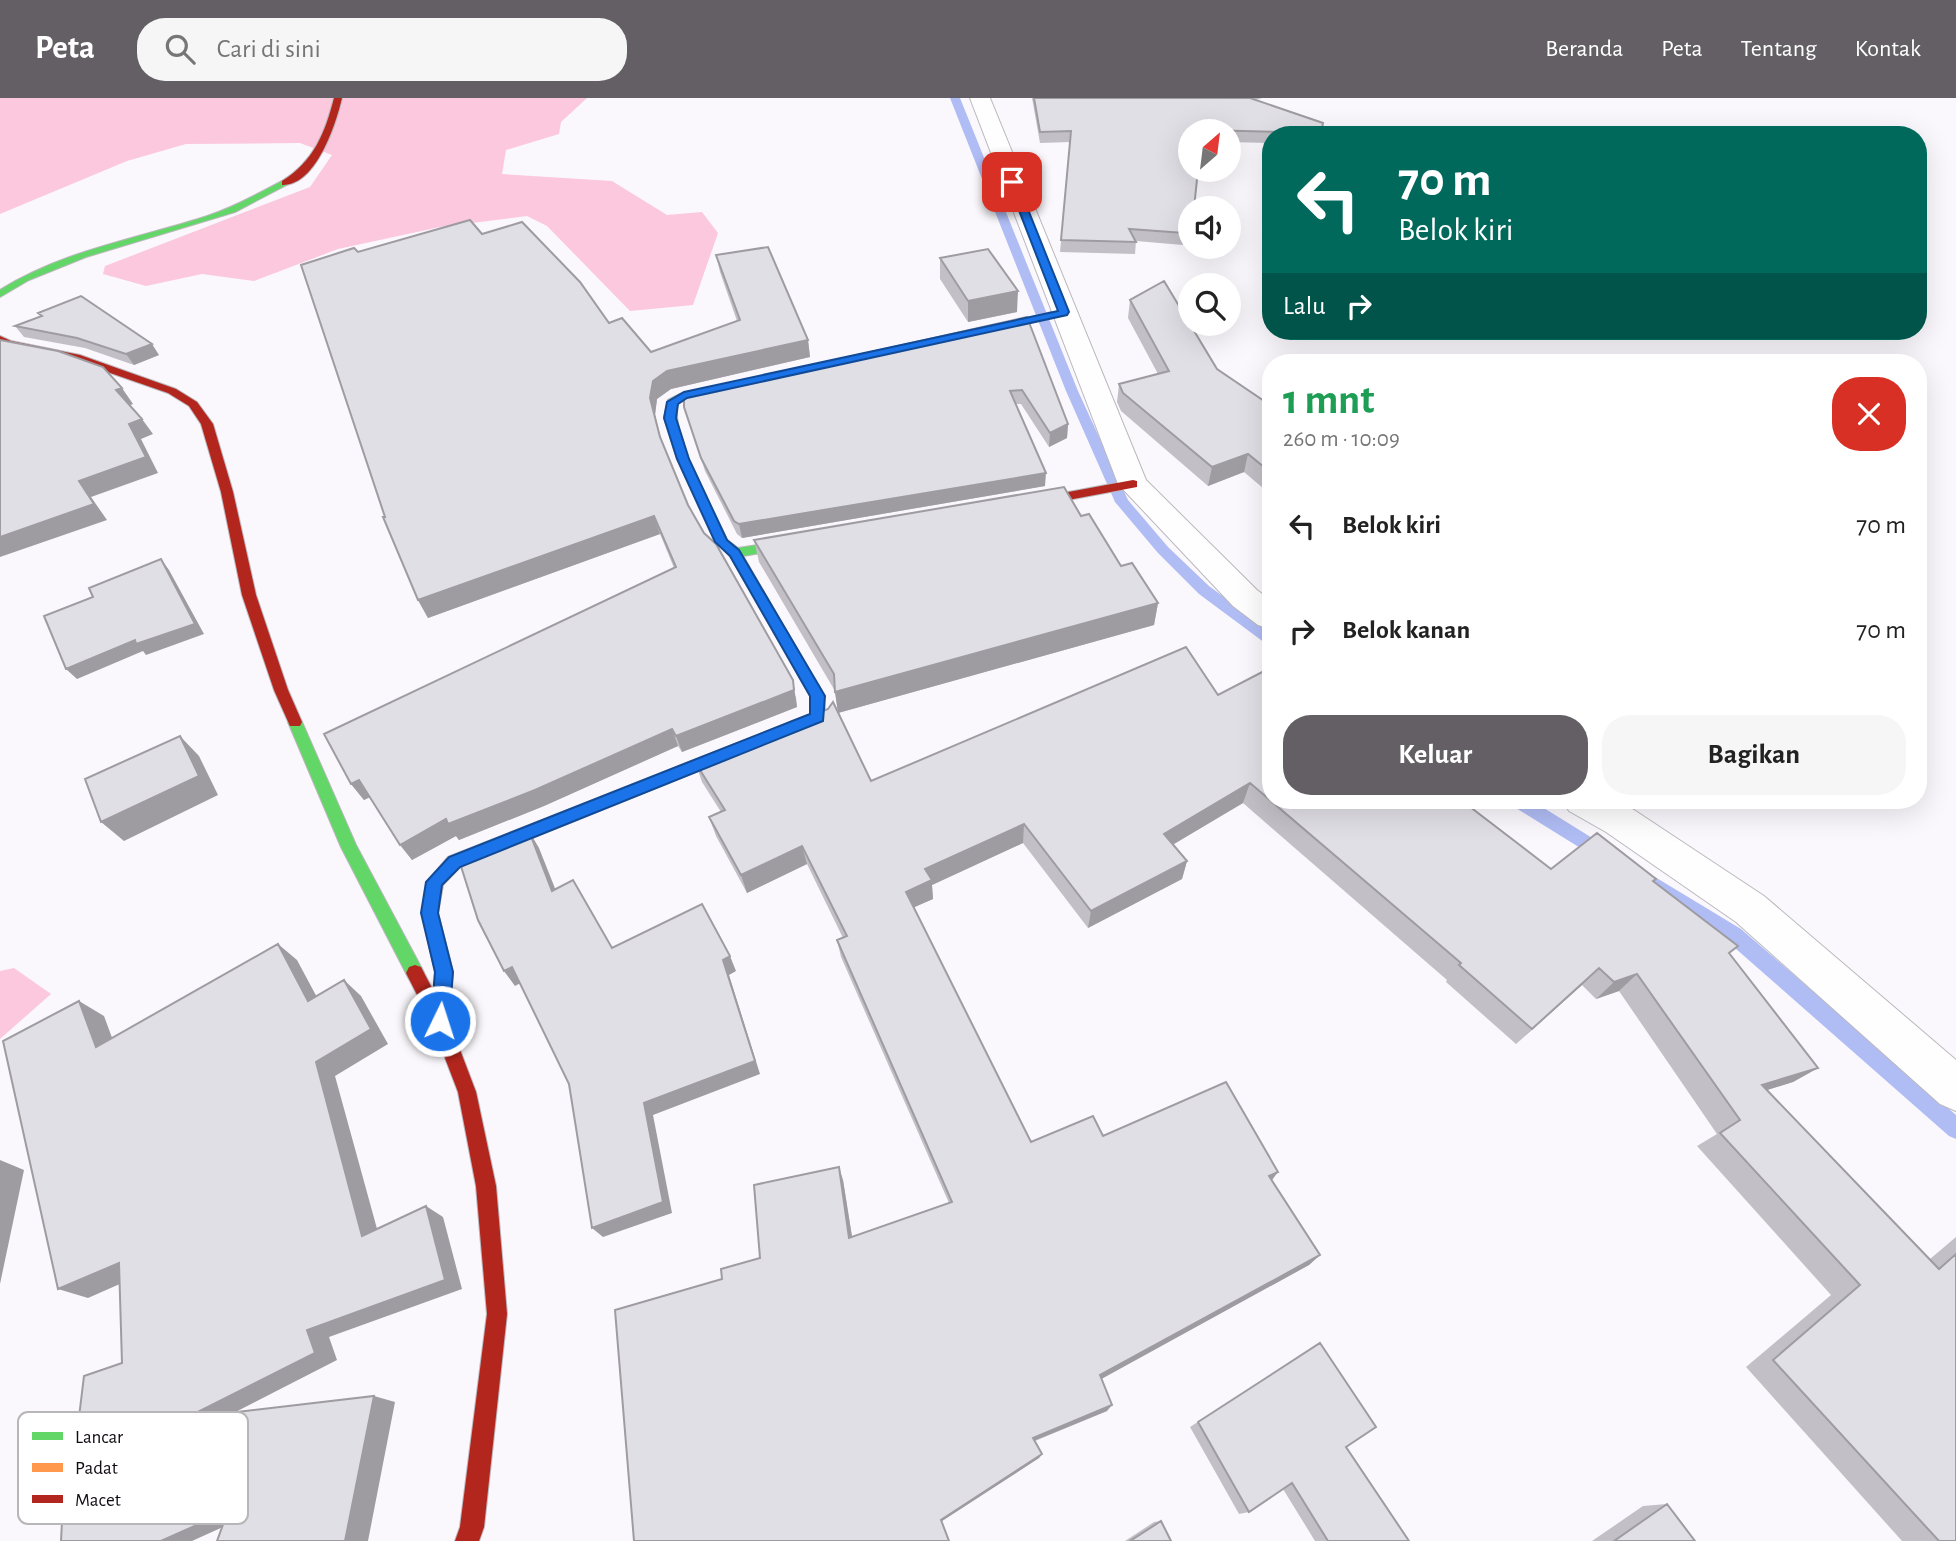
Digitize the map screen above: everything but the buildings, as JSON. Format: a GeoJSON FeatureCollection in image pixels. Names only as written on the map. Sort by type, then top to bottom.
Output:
{"type":"FeatureCollection","features":[{"type":"Feature","properties":{"kind":"street"},"geometry":{"type":"LineString","coordinates":[[0,294],[21,279],[60,264],[232,210],[293,179],[316,159],[331,131],[338,98]]}},
{"type":"Feature","properties":{"kind":"street"},"geometry":{"type":"LineString","coordinates":[[979,98],[1057,314],[1127,485],[1245,598],[1262,611]]}},
{"type":"Feature","properties":{"kind":"street"},"geometry":{"type":"LineString","coordinates":[[955,337],[1057,314]]}},
{"type":"Feature","properties":{"kind":"street"},"geometry":{"type":"LineString","coordinates":[[0,339],[8,344],[76,357],[172,391],[193,404],[207,424],[227,492],[249,595],[281,690],[349,847],[440,1021],[467,1092],[486,1186],[497,1314],[472,1527],[467,1541]]}},
{"type":"Feature","properties":{"kind":"street"},"geometry":{"type":"LineString","coordinates":[[440,1021],[444,972],[430,913],[435,882],[454,862],[818,717],[817,696],[735,553],[722,542],[683,459],[670,418],[672,402],[684,396],[751,382]]}},
{"type":"Feature","properties":{"kind":"street"},"geometry":{"type":"LineString","coordinates":[[1007,508],[1127,485]]}},
{"type":"Feature","properties":{"kind":"street"},"geometry":{"type":"LineString","coordinates":[[735,553],[830,538]]}},
{"type":"Feature","properties":{"kind":"street"},"geometry":{"type":"LineString","coordinates":[[1598,809],[1750,909],[1956,1088]]}},
{"type":"Feature","properties":{"kind":"shaded area"},"geometry":{"type":"Polygon","coordinates":[[[0,98],[587,98],[561,122],[559,134],[506,150],[502,174],[612,181],[667,215],[702,212],[718,233],[693,305],[630,311],[547,226],[527,216],[440,227],[338,249],[254,281],[202,274],[146,286],[103,274],[105,266],[310,187],[332,155],[300,143],[186,144],[127,161],[0,214],[0,98]]]}},
{"type":"Feature","properties":{"kind":"shaded area"},"geometry":{"type":"Polygon","coordinates":[[[14,968],[51,994],[0,1039],[0,971],[14,968]]]}},
{"type":"Feature","properties":{"kind":"waterway"},"geometry":{"type":"LineString","coordinates":[[955,98],[1072,391],[1122,502],[1163,550],[1204,590],[1262,633]]}},
{"type":"Feature","properties":{"kind":"waterway"},"geometry":{"type":"LineString","coordinates":[[1532,809],[1604,854]]}},
{"type":"Feature","properties":{"kind":"waterway"},"geometry":{"type":"LineString","coordinates":[[1655,885],[1734,935],[1956,1129]]}},
{"type":"Feature","properties":{"kind":"traffic: fast"},"geometry":{"type":"LineString","coordinates":[[0,294],[54,265],[232,210],[285,183]]}},
{"type":"Feature","properties":{"kind":"traffic: fast"},"geometry":{"type":"LineString","coordinates":[[977,332],[1064,312]]}},
{"type":"Feature","properties":{"kind":"traffic: fast"},"geometry":{"type":"LineString","coordinates":[[734,386],[684,396],[672,402],[670,418],[683,459],[722,542],[735,553],[809,541]]}},
{"type":"Feature","properties":{"kind":"traffic: fast"},"geometry":{"type":"LineString","coordinates":[[735,553],[817,696],[818,717],[795,726]]}},
{"type":"Feature","properties":{"kind":"traffic: fast"},"geometry":{"type":"LineString","coordinates":[[295,722],[349,847],[415,973]]}},
{"type":"Feature","properties":{"kind":"traffic: slow"},"geometry":{"type":"LineString","coordinates":[[440,1021],[444,972],[430,913],[435,882],[454,862],[795,726]]}},
{"type":"Feature","properties":{"kind":"traffic: jam"},"geometry":{"type":"LineString","coordinates":[[285,183],[307,167],[322,147],[338,98]]}},
{"type":"Feature","properties":{"kind":"traffic: jam"},"geometry":{"type":"LineString","coordinates":[[0,339],[8,344],[76,357],[172,391],[193,404],[207,424],[227,492],[249,595],[281,690],[295,722]]}},
{"type":"Feature","properties":{"kind":"traffic: jam"},"geometry":{"type":"LineString","coordinates":[[1020,505],[1133,484]]}},
{"type":"Feature","properties":{"kind":"traffic: jam"},"geometry":{"type":"LineString","coordinates":[[415,973],[440,1021],[467,1092],[486,1186],[497,1314],[472,1527],[467,1541]]}},
{"type":"Feature","properties":{"kind":"route"},"geometry":{"type":"LineString","coordinates":[[440,1021],[444,972],[430,913],[435,882],[454,862],[818,717],[817,696],[735,553],[722,542],[683,459],[670,418],[672,402],[684,396],[1064,312],[1012,182]]}}]}
